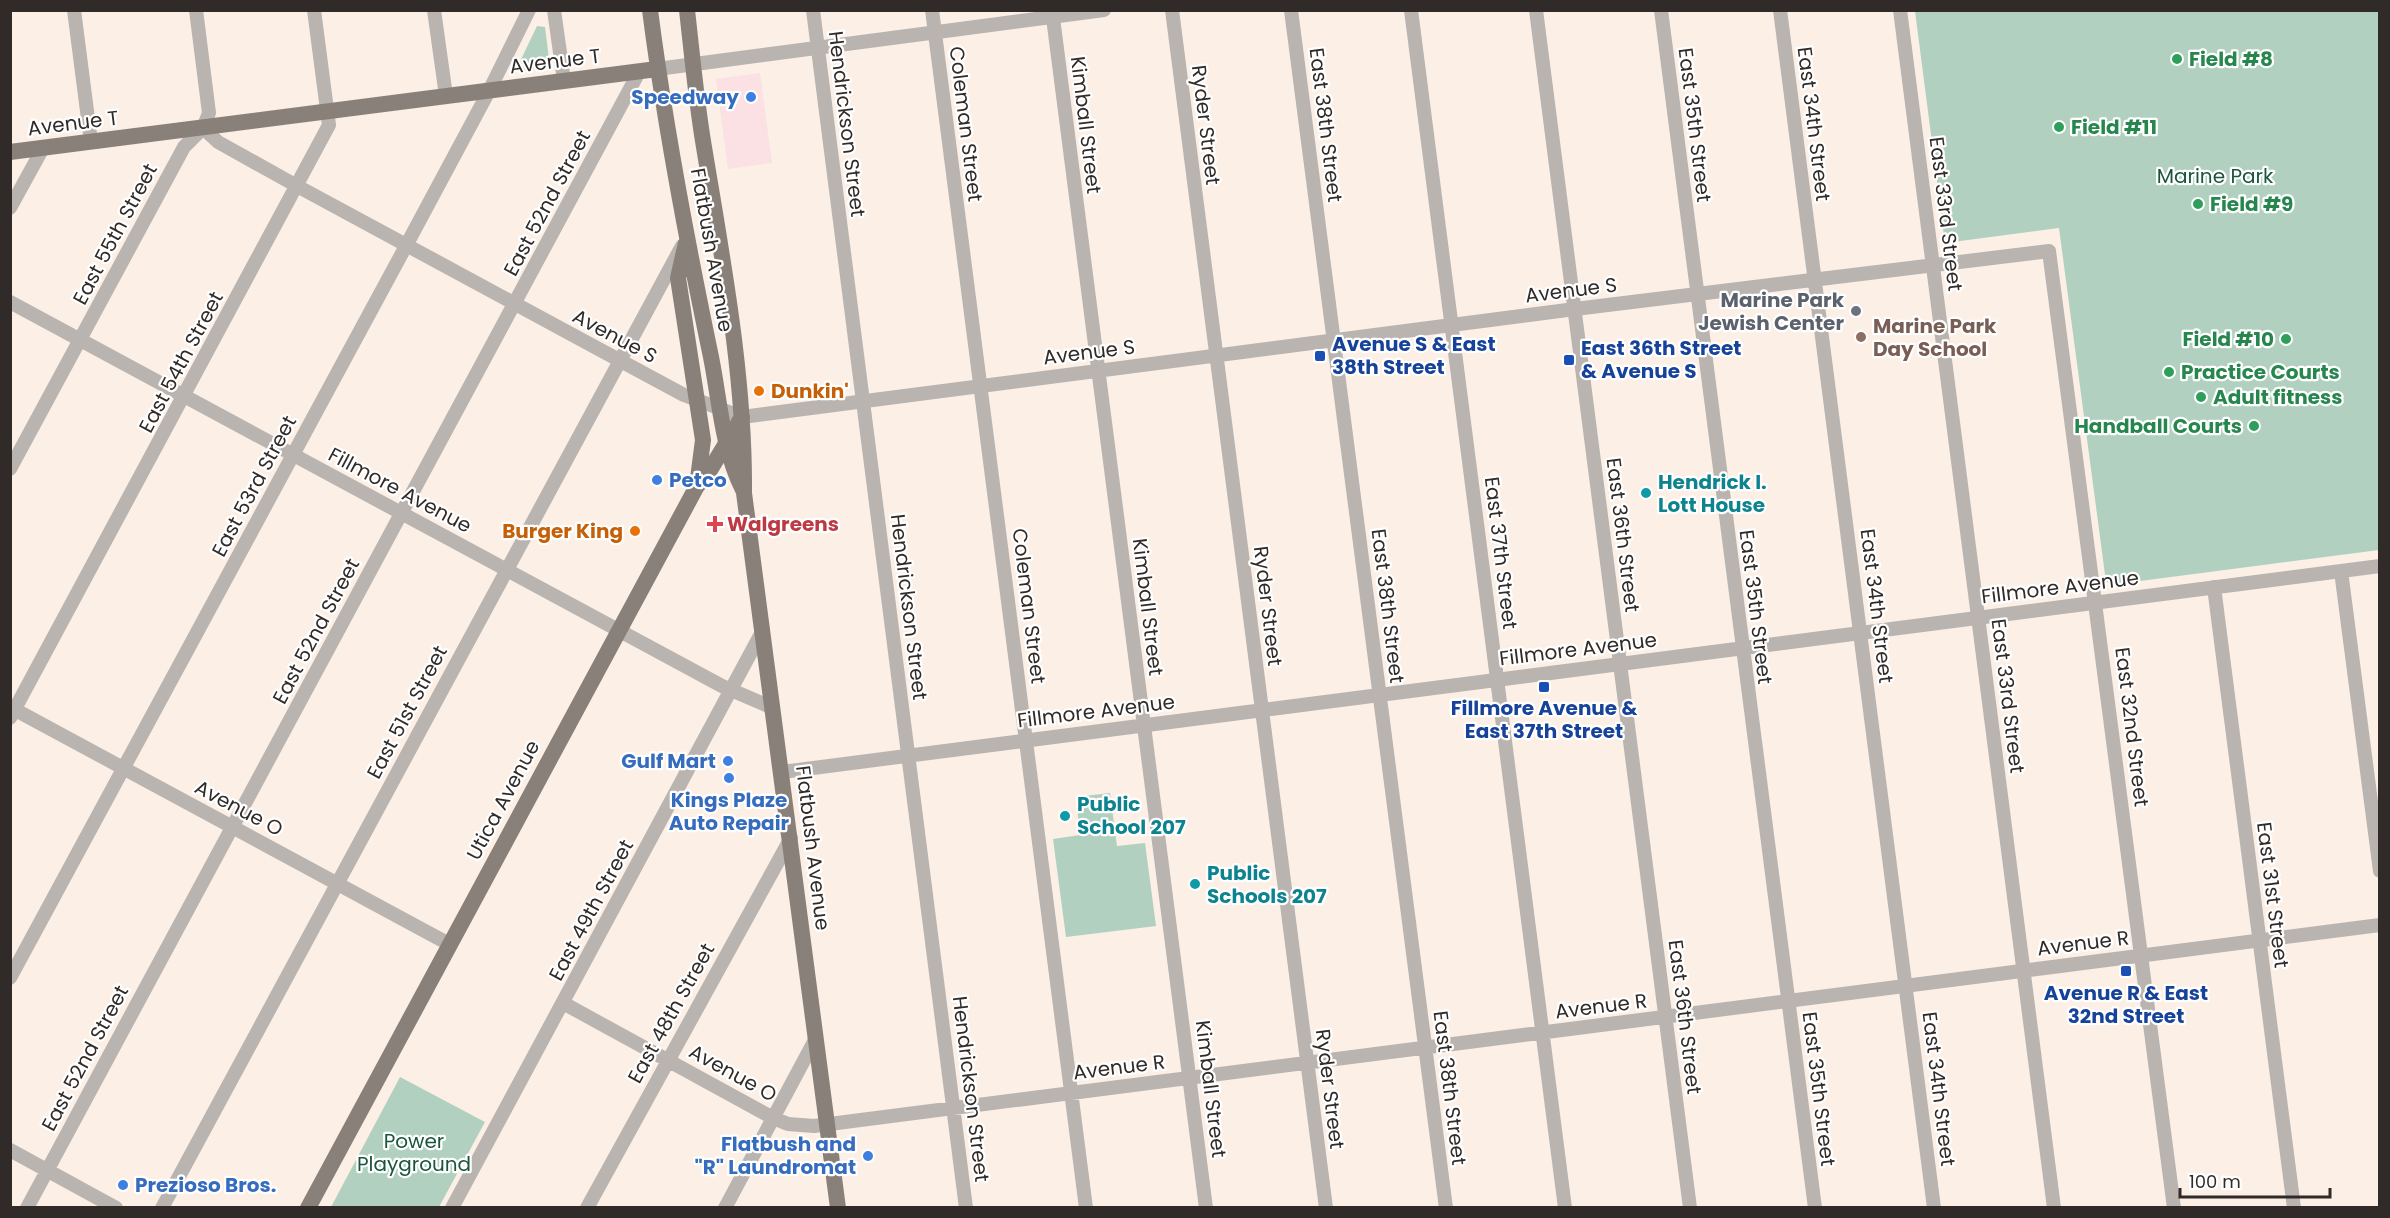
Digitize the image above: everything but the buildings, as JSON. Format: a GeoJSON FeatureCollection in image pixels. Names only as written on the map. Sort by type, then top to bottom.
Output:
{"type":"FeatureCollection","features":[{"type":"Feature","properties":{"kind":"main road","name":"Flatbush Avenue"},"geometry":{"type":"LineString","coordinates":[[650,10],[657,69],[726,442],[733,471],[744,493]]}},
{"type":"Feature","properties":{"kind":"main road","name":"Flatbush Avenue"},"geometry":{"type":"LineString","coordinates":[[687,10],[742,417],[745,451],[744,493],[838,1208]]}},
{"type":"Feature","properties":{"kind":"main road","name":"Avenue T"},"geometry":{"type":"LineString","coordinates":[[10,152],[657,69]]}},
{"type":"Feature","properties":{"kind":"main road"},"geometry":{"type":"LineString","coordinates":[[687,236],[678,278],[703,440],[697,486]]}},
{"type":"Feature","properties":{"kind":"main road","name":"Utica Avenue"},"geometry":{"type":"LineString","coordinates":[[308,1208],[697,486],[707,475],[742,417]]}},
{"type":"Feature","properties":{"kind":"street"},"geometry":{"type":"LineString","coordinates":[[74,10],[91,142]]}},
{"type":"Feature","properties":{"kind":"street"},"geometry":{"type":"LineString","coordinates":[[196,10],[209,113],[203,128]]}},
{"type":"Feature","properties":{"kind":"street","name":"East 54th Street"},"geometry":{"type":"LineString","coordinates":[[12,711],[185,396],[329,125],[314,10]]}},
{"type":"Feature","properties":{"kind":"street"},"geometry":{"type":"LineString","coordinates":[[434,10],[446,96]]}},
{"type":"Feature","properties":{"kind":"street","name":"East 53rd Street"},"geometry":{"type":"LineString","coordinates":[[10,978],[406,245],[529,10]]}},
{"type":"Feature","properties":{"kind":"street"},"geometry":{"type":"LineString","coordinates":[[554,10],[564,81]]}},
{"type":"Feature","properties":{"kind":"street","name":"Hendrickson Street"},"geometry":{"type":"LineString","coordinates":[[813,10],[966,1208]]}},
{"type":"Feature","properties":{"kind":"street","name":"Coleman Street"},"geometry":{"type":"LineString","coordinates":[[932,10],[1086,1208]]}},
{"type":"Feature","properties":{"kind":"street","name":"Avenue T"},"geometry":{"type":"LineString","coordinates":[[657,69],[1052,14],[1104,10]]}},
{"type":"Feature","properties":{"kind":"street","name":"Ryder Street"},"geometry":{"type":"LineString","coordinates":[[1172,10],[1326,1208]]}},
{"type":"Feature","properties":{"kind":"street","name":"East 38th Street"},"geometry":{"type":"LineString","coordinates":[[1291,10],[1446,1208]]}},
{"type":"Feature","properties":{"kind":"street","name":"East 37th Street"},"geometry":{"type":"LineString","coordinates":[[1411,10],[1565,1208]]}},
{"type":"Feature","properties":{"kind":"street","name":"East 36th Street"},"geometry":{"type":"LineString","coordinates":[[1536,10],[1690,1208]]}},
{"type":"Feature","properties":{"kind":"street","name":"East 35th Street"},"geometry":{"type":"LineString","coordinates":[[1661,10],[1815,1208]]}},
{"type":"Feature","properties":{"kind":"street","name":"East 34th Street"},"geometry":{"type":"LineString","coordinates":[[1780,10],[1934,1208]]}},
{"type":"Feature","properties":{"kind":"street","name":"East 33rd Street"},"geometry":{"type":"LineString","coordinates":[[1900,10],[2054,1208]]}},
{"type":"Feature","properties":{"kind":"street","name":"Kimball Street"},"geometry":{"type":"LineString","coordinates":[[1052,14],[1206,1208]]}},
{"type":"Feature","properties":{"kind":"street","name":"East 52nd Street"},"geometry":{"type":"LineString","coordinates":[[27,1208],[639,72]]}},
{"type":"Feature","properties":{"kind":"street","name":"Avenue S"},"geometry":{"type":"LineString","coordinates":[[203,128],[218,142],[619,360],[698,400],[742,417],[1575,309],[2049,251]]}},
{"type":"Feature","properties":{"kind":"street","name":"East 55th Street"},"geometry":{"type":"LineString","coordinates":[[10,469],[184,147],[203,128]]}},
{"type":"Feature","properties":{"kind":"street"},"geometry":{"type":"LineString","coordinates":[[10,208],[43,148]]}},
{"type":"Feature","properties":{"kind":"street","name":"East 51st Street"},"geometry":{"type":"LineString","coordinates":[[162,1208],[687,236]]}},
{"type":"Feature","properties":{"kind":"street","name":"East 32nd Street"},"geometry":{"type":"LineString","coordinates":[[2049,251],[2174,1208]]}},
{"type":"Feature","properties":{"kind":"street","name":"Fillmore Avenue"},"geometry":{"type":"LineString","coordinates":[[10,302],[730,690],[773,708]]}},
{"type":"Feature","properties":{"kind":"street","name":"Fillmore Avenue"},"geometry":{"type":"LineString","coordinates":[[782,772],[2379,566]]}},
{"type":"Feature","properties":{"kind":"street"},"geometry":{"type":"LineString","coordinates":[[2341,571],[2379,871]]}},
{"type":"Feature","properties":{"kind":"street","name":"East 31st Street"},"geometry":{"type":"LineString","coordinates":[[2214,587],[2294,1208]]}},
{"type":"Feature","properties":{"kind":"street","name":"East 49th Street"},"geometry":{"type":"LineString","coordinates":[[452,1208],[763,630]]}},
{"type":"Feature","properties":{"kind":"street","name":"Avenue O"},"geometry":{"type":"LineString","coordinates":[[12,711],[124,768],[449,944]]}},
{"type":"Feature","properties":{"kind":"street","name":"East 48th Street"},"geometry":{"type":"LineString","coordinates":[[587,1208],[791,837]]}},
{"type":"Feature","properties":{"kind":"street","name":"Avenue R"},"geometry":{"type":"LineString","coordinates":[[827,1124],[2379,925]]}},
{"type":"Feature","properties":{"kind":"street","name":"Avenue O"},"geometry":{"type":"LineString","coordinates":[[563,1003],[773,1118],[801,1126],[827,1124]]}},
{"type":"Feature","properties":{"kind":"street"},"geometry":{"type":"LineString","coordinates":[[725,1208],[816,1038]]}},
{"type":"Feature","properties":{"kind":"street"},"geometry":{"type":"LineString","coordinates":[[10,1150],[116,1208]]}},
{"type":"Feature","properties":{"kind":"shaded area"},"geometry":{"type":"Polygon","coordinates":[[[760,73],[772,163],[728,169],[716,79],[760,73]]]}},
{"type":"Feature","properties":{"kind":"green space","name":"Marine Park"},"geometry":{"type":"Polygon","coordinates":[[[1915,11],[2379,11],[2379,550],[2117,584],[2106,582],[2059,228],[1945,243],[1915,11]]]}},
{"type":"Feature","properties":{"kind":"green space"},"geometry":{"type":"Polygon","coordinates":[[[537,26],[545,27],[550,67],[515,72],[537,26]]]}},
{"type":"Feature","properties":{"kind":"green space"},"geometry":{"type":"Polygon","coordinates":[[[1110,793],[1117,846],[1145,843],[1156,926],[1066,937],[1053,839],[1080,835],[1076,797],[1110,793]]]}},
{"type":"Feature","properties":{"kind":"green space","name":"Power Playground"},"geometry":{"type":"Polygon","coordinates":[[[400,1077],[485,1122],[439,1207],[331,1207],[400,1077]]]}},
{"type":"Feature","properties":{"kind":"place","name":"Field #8"},"geometry":{"type":"Point","coordinates":[2177,59]}},
{"type":"Feature","properties":{"kind":"place","name":"Speedway"},"geometry":{"type":"Point","coordinates":[751,97]}},
{"type":"Feature","properties":{"kind":"place","name":"Field #11"},"geometry":{"type":"Point","coordinates":[2059,127]}},
{"type":"Feature","properties":{"kind":"place","name":"Field #9"},"geometry":{"type":"Point","coordinates":[2198,204]}},
{"type":"Feature","properties":{"kind":"place","name":"Marine Park Jewish Center"},"geometry":{"type":"Point","coordinates":[1856,311]}},
{"type":"Feature","properties":{"kind":"place","name":"Marine Park Day School"},"geometry":{"type":"Point","coordinates":[1861,337]}},
{"type":"Feature","properties":{"kind":"place","name":"Field #10"},"geometry":{"type":"Point","coordinates":[2286,339]}},
{"type":"Feature","properties":{"kind":"place","name":"Avenue S & East 38th Street"},"geometry":{"type":"Point","coordinates":[1320,356]}},
{"type":"Feature","properties":{"kind":"place","name":"East 36th Street & Avenue S"},"geometry":{"type":"Point","coordinates":[1569,360]}},
{"type":"Feature","properties":{"kind":"place","name":"Practice Courts"},"geometry":{"type":"Point","coordinates":[2169,372]}},
{"type":"Feature","properties":{"kind":"place","name":"Dunkin'"},"geometry":{"type":"Point","coordinates":[759,391]}},
{"type":"Feature","properties":{"kind":"place","name":"Adult fitness"},"geometry":{"type":"Point","coordinates":[2201,397]}},
{"type":"Feature","properties":{"kind":"place","name":"Handball Courts"},"geometry":{"type":"Point","coordinates":[2254,426]}},
{"type":"Feature","properties":{"kind":"place","name":"Petco"},"geometry":{"type":"Point","coordinates":[657,480]}},
{"type":"Feature","properties":{"kind":"place","name":"Hendrick I. Lott House"},"geometry":{"type":"Point","coordinates":[1646,493]}},
{"type":"Feature","properties":{"kind":"place","name":"Walgreens"},"geometry":{"type":"Point","coordinates":[715,524]}},
{"type":"Feature","properties":{"kind":"place","name":"Burger King"},"geometry":{"type":"Point","coordinates":[635,531]}},
{"type":"Feature","properties":{"kind":"place","name":"Fillmore Avenue & East 37th Street"},"geometry":{"type":"Point","coordinates":[1544,687]}},
{"type":"Feature","properties":{"kind":"place","name":"Gulf Mart"},"geometry":{"type":"Point","coordinates":[728,761]}},
{"type":"Feature","properties":{"kind":"place","name":"Kings Plaze Auto Repair"},"geometry":{"type":"Point","coordinates":[729,778]}},
{"type":"Feature","properties":{"kind":"place","name":"Public School 207"},"geometry":{"type":"Point","coordinates":[1065,816]}},
{"type":"Feature","properties":{"kind":"place","name":"Public Schools 207"},"geometry":{"type":"Point","coordinates":[1195,884]}},
{"type":"Feature","properties":{"kind":"place","name":"Avenue R & East 32nd Street"},"geometry":{"type":"Point","coordinates":[2126,971]}},
{"type":"Feature","properties":{"kind":"place","name":"Flatbush and \"R\" Laundromat"},"geometry":{"type":"Point","coordinates":[868,1156]}},
{"type":"Feature","properties":{"kind":"place","name":"Prezioso Bros."},"geometry":{"type":"Point","coordinates":[123,1185]}}]}
